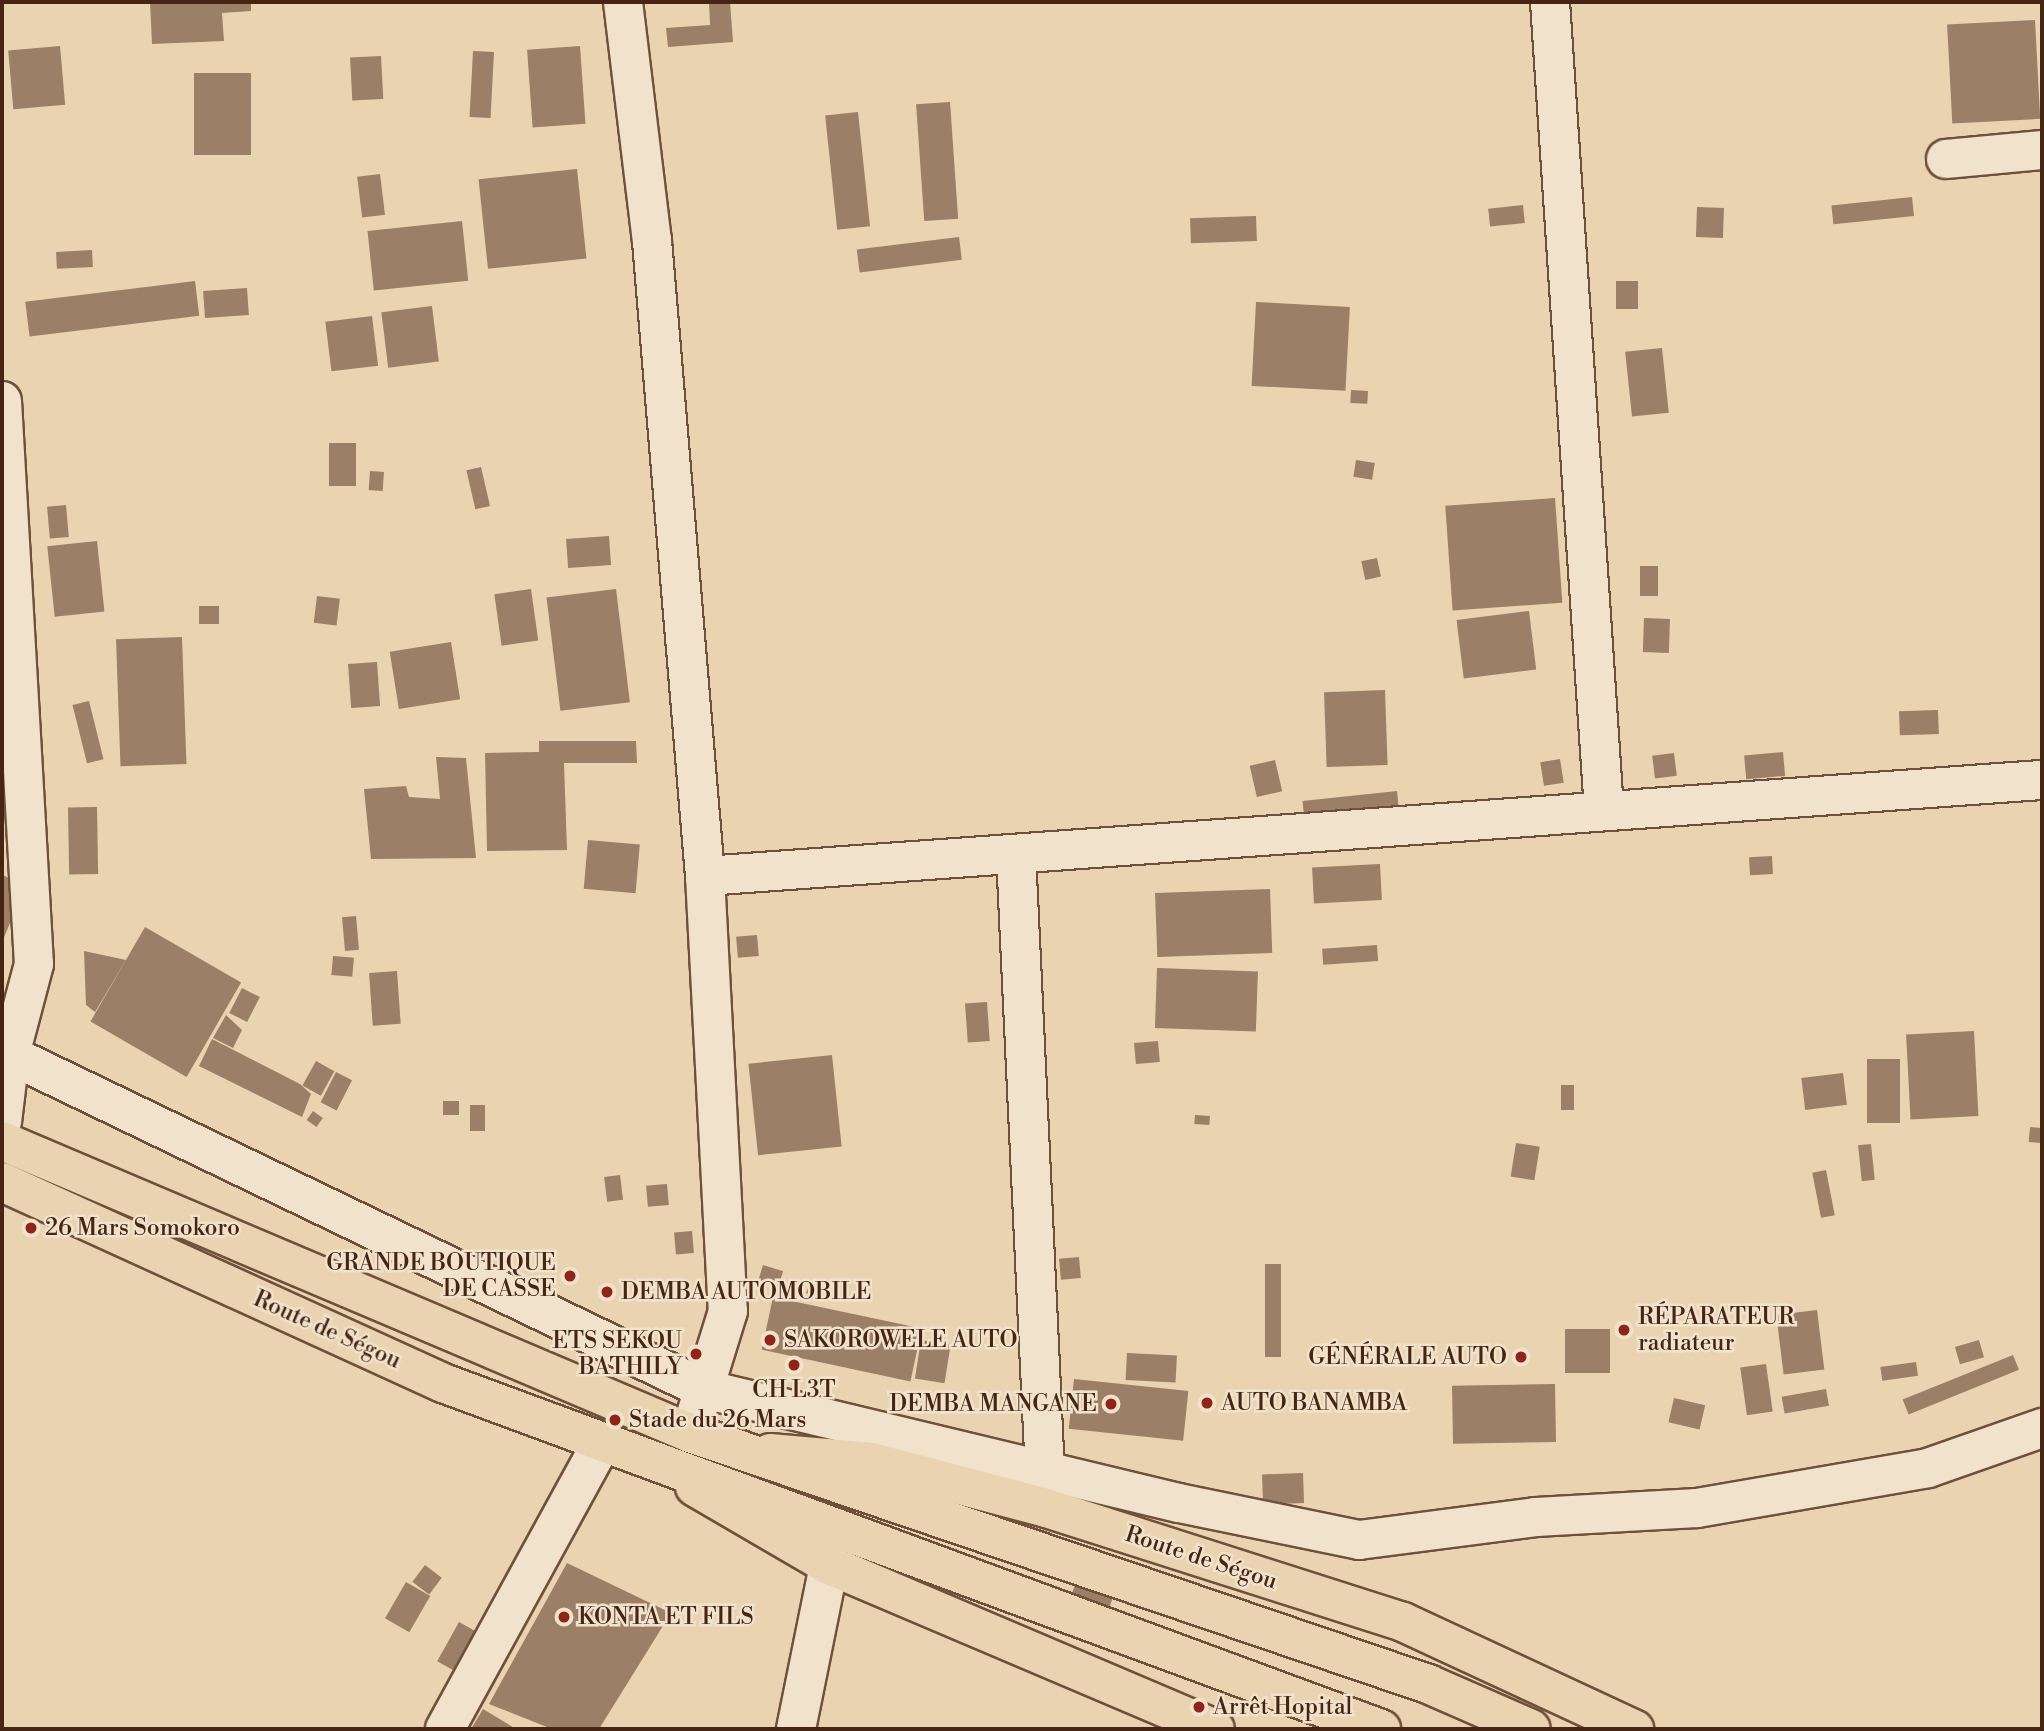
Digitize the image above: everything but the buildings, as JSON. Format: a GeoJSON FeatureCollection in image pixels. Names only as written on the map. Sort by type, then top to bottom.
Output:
{"type":"FeatureCollection","features":[{"type":"Feature","properties":{"kind":"main road","name":"Route de Ségou"},"geometry":{"type":"LineString","coordinates":[[2,1141],[690,1433],[750,1451],[1428,1684],[1531,1729]]}},
{"type":"Feature","properties":{"kind":"main road","name":"Route de Ségou"},"geometry":{"type":"LineString","coordinates":[[2,1182],[443,1382],[601,1444],[802,1515],[1381,1729]]}},
{"type":"Feature","properties":{"kind":"main road","name":"Route de Ségou"},"geometry":{"type":"LineString","coordinates":[[750,1451],[872,1462],[1046,1508],[1403,1622],[1634,1729]]}},
{"type":"Feature","properties":{"kind":"main road","name":"Route de Ségou"},"geometry":{"type":"LineString","coordinates":[[657,1464],[829,1565],[1214,1729]]}},
{"type":"Feature","properties":{"kind":"street"},"geometry":{"type":"LineString","coordinates":[[623,2],[652,241],[705,877],[727,1311],[690,1433]]}},
{"type":"Feature","properties":{"kind":"street"},"geometry":{"type":"LineString","coordinates":[[1550,2],[1604,811]]}},
{"type":"Feature","properties":{"kind":"street"},"geometry":{"type":"LineString","coordinates":[[1946,159],[2042,150]]}},
{"type":"Feature","properties":{"kind":"street"},"geometry":{"type":"LineString","coordinates":[[2,401],[34,964],[6,1053],[2,1122]]}},
{"type":"Feature","properties":{"kind":"street"},"geometry":{"type":"LineString","coordinates":[[705,877],[2042,780]]}},
{"type":"Feature","properties":{"kind":"street"},"geometry":{"type":"LineString","coordinates":[[1016,854],[1046,1508]]}},
{"type":"Feature","properties":{"kind":"street"},"geometry":{"type":"LineString","coordinates":[[6,1053],[704,1389],[1046,1470],[1359,1540],[1536,1517],[1698,1508],[1927,1468],[2042,1428]]}},
{"type":"Feature","properties":{"kind":"street"},"geometry":{"type":"LineString","coordinates":[[444,1729],[601,1444]]}},
{"type":"Feature","properties":{"kind":"street"},"geometry":{"type":"LineString","coordinates":[[796,1729],[829,1565]]}},
{"type":"Feature","properties":{"kind":"place","name":"26 Mars Somokoro"},"geometry":{"type":"Point","coordinates":[31,1228]}},
{"type":"Feature","properties":{"kind":"place","name":"GRANDE BOUTIQUE DE CASSE"},"geometry":{"type":"Point","coordinates":[570,1276]}},
{"type":"Feature","properties":{"kind":"place","name":"DEMBA AUTOMOBILE"},"geometry":{"type":"Point","coordinates":[607,1292]}},
{"type":"Feature","properties":{"kind":"place","name":"RÉPARATEUR radiateur"},"geometry":{"type":"Point","coordinates":[1624,1330]}},
{"type":"Feature","properties":{"kind":"place","name":"SAKOROWELE AUTO"},"geometry":{"type":"Point","coordinates":[770,1340]}},
{"type":"Feature","properties":{"kind":"place","name":"ETS SEKOU BATHILY"},"geometry":{"type":"Point","coordinates":[696,1354]}},
{"type":"Feature","properties":{"kind":"place","name":"GÉNÉRALE AUTO"},"geometry":{"type":"Point","coordinates":[1521,1357]}},
{"type":"Feature","properties":{"kind":"place","name":"CH L3T"},"geometry":{"type":"Point","coordinates":[794,1365]}},
{"type":"Feature","properties":{"kind":"place","name":"AUTO BANAMBA"},"geometry":{"type":"Point","coordinates":[1207,1403]}},
{"type":"Feature","properties":{"kind":"place","name":"DEMBA MANGANE"},"geometry":{"type":"Point","coordinates":[1111,1404]}},
{"type":"Feature","properties":{"kind":"place","name":"Stade du 26 Mars"},"geometry":{"type":"Point","coordinates":[615,1420]}},
{"type":"Feature","properties":{"kind":"place","name":"KONTA ET FILS"},"geometry":{"type":"Point","coordinates":[564,1617]}},
{"type":"Feature","properties":{"kind":"place","name":"Arrêt Hopital"},"geometry":{"type":"Point","coordinates":[1199,1707]}}]}
